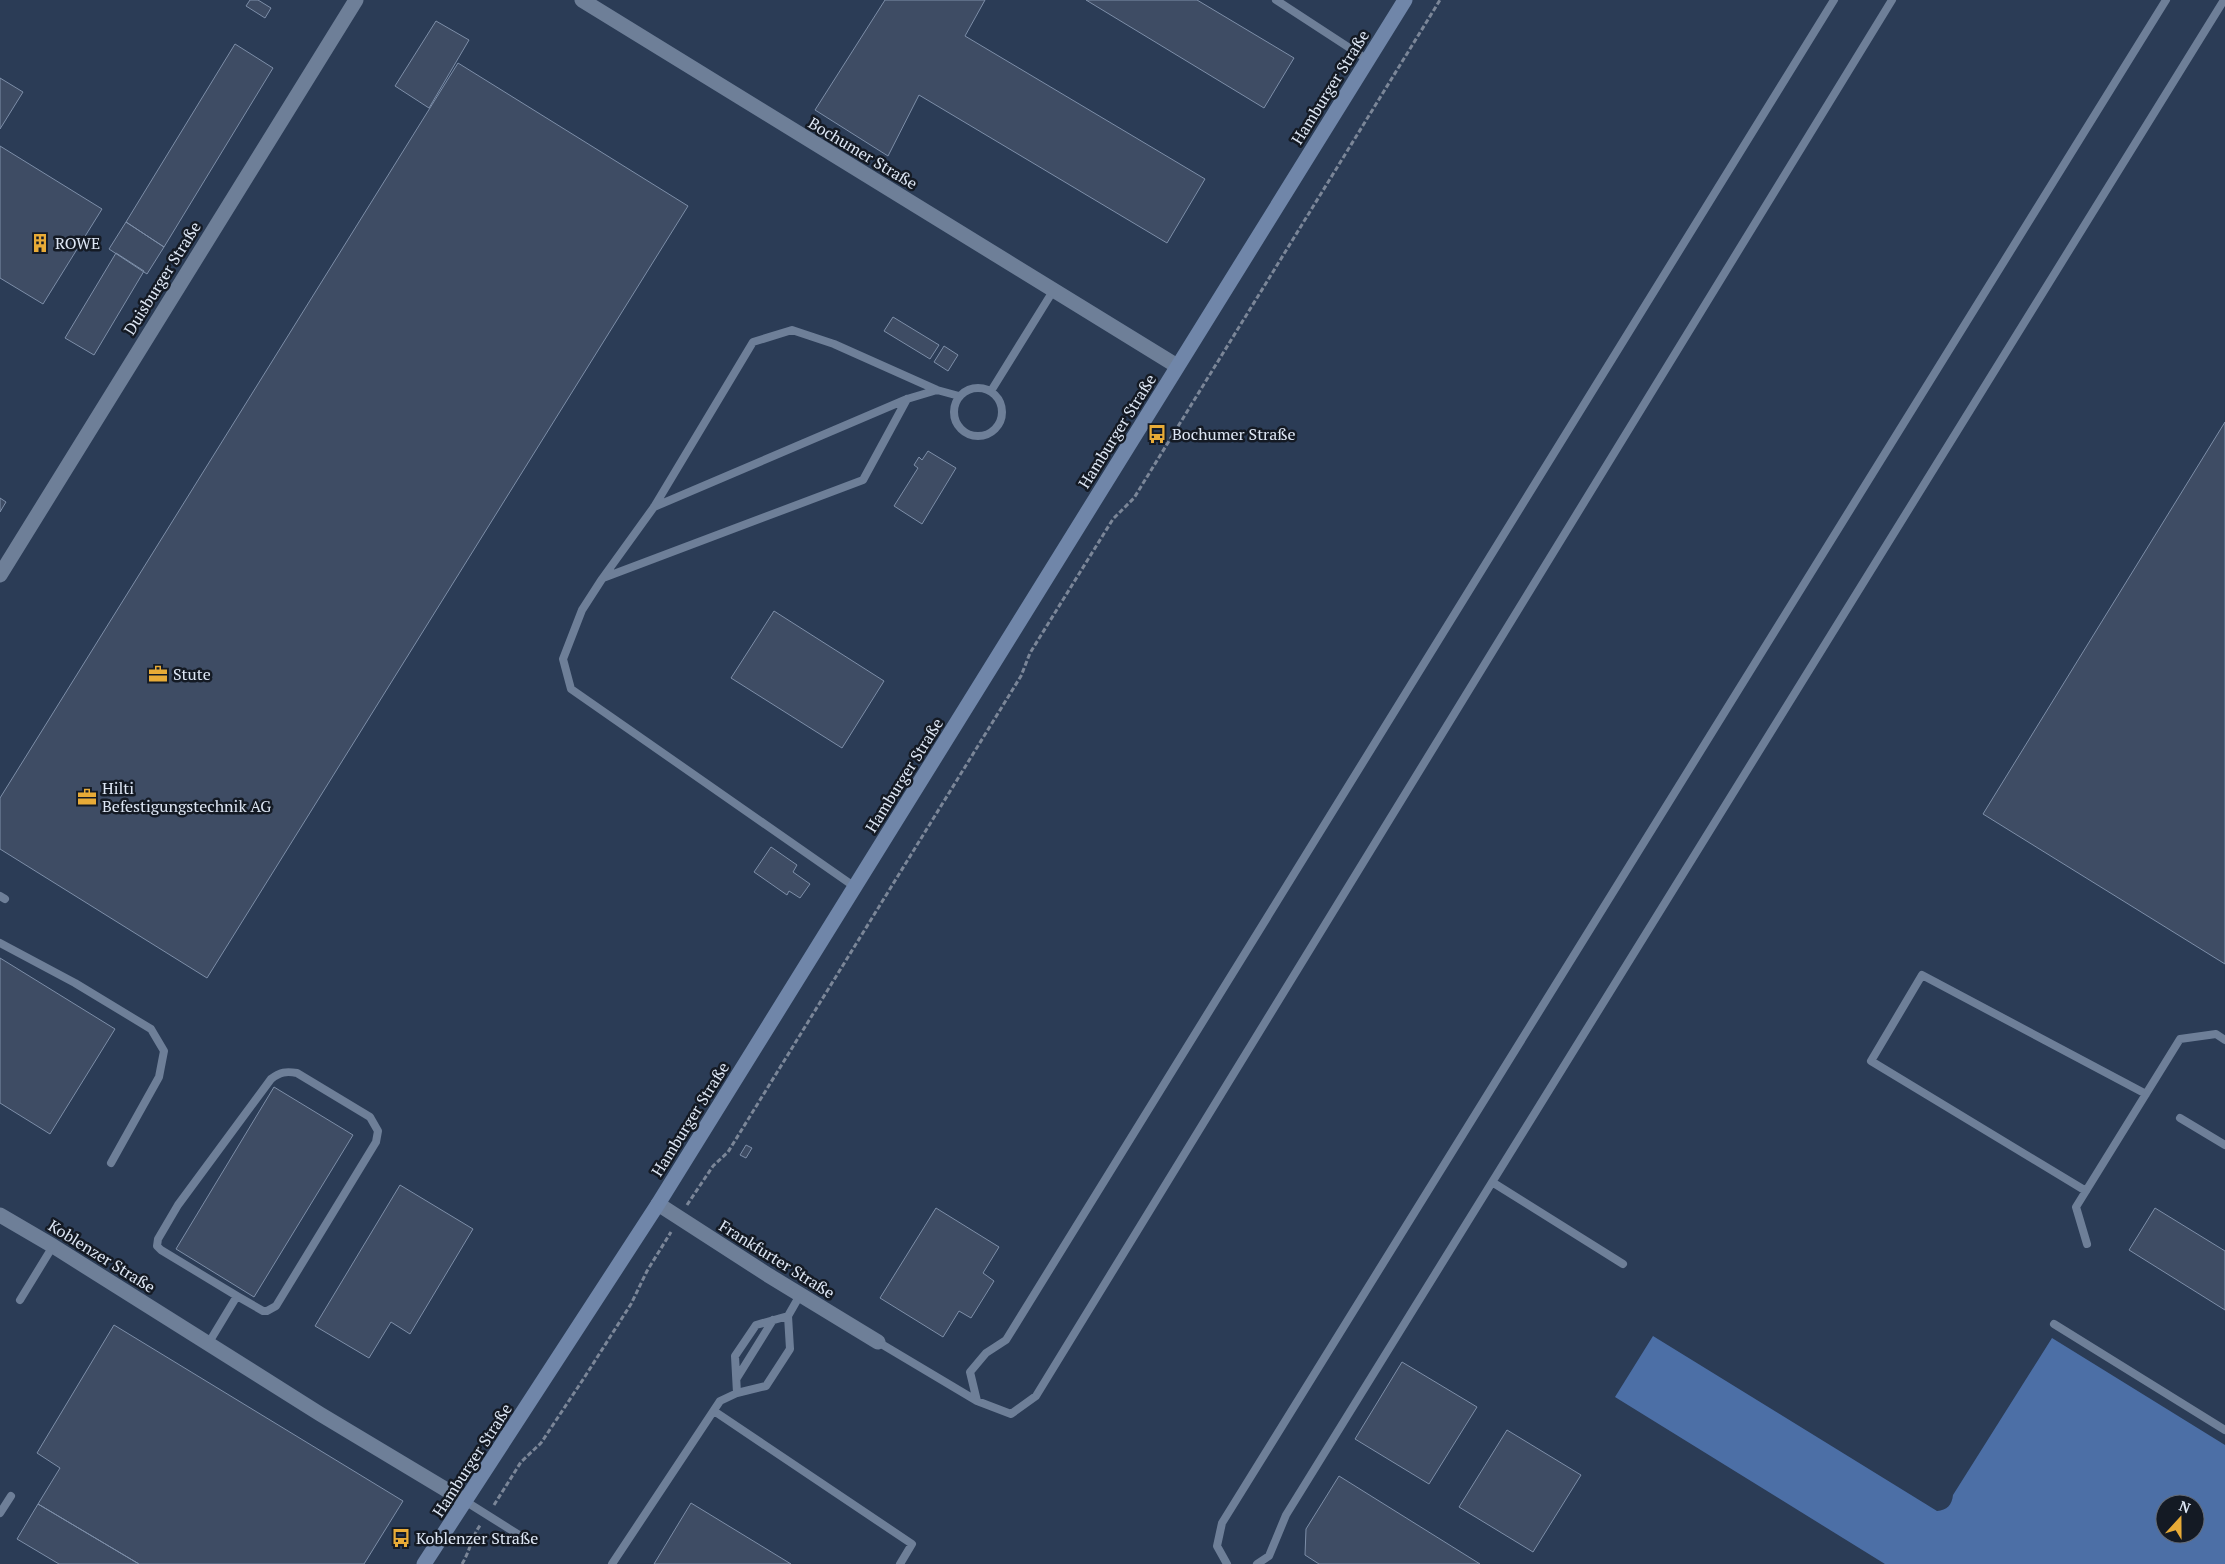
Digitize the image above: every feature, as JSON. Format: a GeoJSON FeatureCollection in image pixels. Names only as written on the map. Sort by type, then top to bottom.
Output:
{"type":"FeatureCollection","features":[{"type":"Feature","properties":{"kind":"street","name":"Duisburger Straße"},"geometry":{"type":"LineString","coordinates":[[0,575],[356,0]]}},
{"type":"Feature","properties":{"kind":"street","name":"Bochumer Straße"},"geometry":{"type":"LineString","coordinates":[[582,0],[1053,291],[1178,366]]}},
{"type":"Feature","properties":{"kind":"street","name":"Hamburger Straße"},"geometry":{"type":"LineString","coordinates":[[424,1564],[658,1204],[1405,0]]}},
{"type":"Feature","properties":{"kind":"street","name":"Frankfurter Straße"},"geometry":{"type":"LineString","coordinates":[[658,1204],[800,1295],[878,1342]]}},
{"type":"Feature","properties":{"kind":"street","name":"Koblenzer Straße"},"geometry":{"type":"LineString","coordinates":[[0,1215],[465,1501]]}},
{"type":"Feature","properties":{"kind":"lane"},"geometry":{"type":"LineString","coordinates":[[1276,0],[1368,60]]}},
{"type":"Feature","properties":{"kind":"lane"},"geometry":{"type":"LineString","coordinates":[[977,1401],[970,1372],[986,1353],[1006,1340],[1834,0]]}},
{"type":"Feature","properties":{"kind":"lane"},"geometry":{"type":"LineString","coordinates":[[878,1342],[977,1401],[1011,1414],[1036,1396],[1892,0]]}},
{"type":"Feature","properties":{"kind":"lane"},"geometry":{"type":"LineString","coordinates":[[1227,1564],[1217,1546],[1222,1523],[2166,0]]}},
{"type":"Feature","properties":{"kind":"lane"},"geometry":{"type":"LineString","coordinates":[[1256,1564],[1269,1556],[1286,1515],[2224,0]]}},
{"type":"Feature","properties":{"kind":"lane"},"geometry":{"type":"LineString","coordinates":[[991,391],[1053,291]]}},
{"type":"Feature","properties":{"kind":"lane"},"geometry":{"type":"LineString","coordinates":[[855,887],[571,689],[563,660],[582,610],[602,579],[654,508],[753,342],[792,330],[834,344],[937,390],[959,396]]}},
{"type":"Feature","properties":{"kind":"lane"},"geometry":{"type":"LineString","coordinates":[[980,387],[991,391],[1000,399],[1003,411],[1001,422],[993,431],[982,436],[971,435],[960,429],[955,418],[954,407],[959,396],[968,389],[980,387]]}},
{"type":"Feature","properties":{"kind":"lane"},"geometry":{"type":"LineString","coordinates":[[654,508],[907,399],[937,390]]}},
{"type":"Feature","properties":{"kind":"lane"},"geometry":{"type":"LineString","coordinates":[[602,579],[864,480],[907,399]]}},
{"type":"Feature","properties":{"kind":"lane"},"geometry":{"type":"LineString","coordinates":[[0,943],[74,983],[151,1029],[164,1052],[158,1077],[111,1163]]}},
{"type":"Feature","properties":{"kind":"lane"},"geometry":{"type":"LineString","coordinates":[[2086,1191],[1871,1061],[1922,974],[2146,1094]]}},
{"type":"Feature","properties":{"kind":"lane"},"geometry":{"type":"LineString","coordinates":[[2087,1244],[2076,1207],[2180,1039],[2216,1034],[2225,1040]]}},
{"type":"Feature","properties":{"kind":"lane"},"geometry":{"type":"LineString","coordinates":[[286,1071],[297,1073],[370,1117],[378,1132],[376,1142],[276,1306],[263,1311],[237,1296],[161,1250],[157,1246],[158,1239],[178,1206],[271,1079],[286,1071]]}},
{"type":"Feature","properties":{"kind":"lane"},"geometry":{"type":"LineString","coordinates":[[2180,1118],[2225,1145]]}},
{"type":"Feature","properties":{"kind":"lane"},"geometry":{"type":"LineString","coordinates":[[1492,1182],[1622,1264]]}},
{"type":"Feature","properties":{"kind":"lane"},"geometry":{"type":"LineString","coordinates":[[20,1300],[53,1246]]}},
{"type":"Feature","properties":{"kind":"lane"},"geometry":{"type":"LineString","coordinates":[[612,1564],[720,1401],[737,1393],[766,1386],[790,1349],[788,1316],[800,1295]]}},
{"type":"Feature","properties":{"kind":"lane"},"geometry":{"type":"LineString","coordinates":[[208,1344],[237,1296]]}},
{"type":"Feature","properties":{"kind":"lane"},"geometry":{"type":"LineString","coordinates":[[737,1393],[735,1356],[756,1325],[788,1316]]}},
{"type":"Feature","properties":{"kind":"lane"},"geometry":{"type":"LineString","coordinates":[[736,1379],[772,1320]]}},
{"type":"Feature","properties":{"kind":"lane"},"geometry":{"type":"LineString","coordinates":[[2054,1324],[2225,1430]]}},
{"type":"Feature","properties":{"kind":"lane"},"geometry":{"type":"LineString","coordinates":[[714,1411],[912,1544],[900,1564]]}},
{"type":"Feature","properties":{"kind":"lane"},"geometry":{"type":"LineString","coordinates":[[0,1513],[11,1496]]}},
{"type":"Feature","properties":{"kind":"lane"},"geometry":{"type":"LineString","coordinates":[[465,1501],[519,1535]]}},
{"type":"Feature","properties":{"kind":"path"},"geometry":{"type":"LineString","coordinates":[[462,1564],[470,1550],[475,1532],[488,1516],[521,1462],[541,1443],[631,1304],[647,1271],[679,1218],[713,1166],[728,1152],[1022,676],[1030,653],[1045,628],[1113,519],[1134,498],[1440,0]]}},
{"type":"Feature","properties":{"kind":"shaded area"},"geometry":{"type":"Polygon","coordinates":[[[0,0],[2225,0],[2225,1564],[0,1564],[0,0]]]}},
{"type":"Feature","properties":{"kind":"water"},"geometry":{"type":"Polygon","coordinates":[[[1653,1336],[1937,1511],[1946,1508],[1950,1504],[1953,1495],[2052,1338],[2225,1445],[2225,1564],[1885,1564],[1615,1397],[1653,1336]]]}},
{"type":"Feature","properties":{"kind":"building"},"geometry":{"type":"Polygon","coordinates":[[[250,0],[258,0],[271,8],[265,18],[246,6],[250,0]]]}},
{"type":"Feature","properties":{"kind":"building"},"geometry":{"type":"Polygon","coordinates":[[[885,0],[985,0],[965,36],[1205,179],[1167,243],[919,95],[888,156],[815,110],[885,0]]]}},
{"type":"Feature","properties":{"kind":"building"},"geometry":{"type":"Polygon","coordinates":[[[1086,0],[1197,0],[1294,58],[1264,108],[1086,0]]]}},
{"type":"Feature","properties":{"kind":"building"},"geometry":{"type":"Polygon","coordinates":[[[436,21],[469,40],[429,108],[395,86],[436,21]]]}},
{"type":"Feature","properties":{"kind":"building"},"geometry":{"type":"Polygon","coordinates":[[[235,44],[273,68],[164,247],[126,222],[235,44]]]}},
{"type":"Feature","properties":{"kind":"building"},"geometry":{"type":"Polygon","coordinates":[[[458,63],[688,206],[207,978],[0,849],[0,798],[458,63]]]}},
{"type":"Feature","properties":{"kind":"building"},"geometry":{"type":"Polygon","coordinates":[[[0,78],[23,92],[0,129],[0,78]]]}},
{"type":"Feature","properties":{"kind":"building","name":"ROWE"},"geometry":{"type":"Polygon","coordinates":[[[0,146],[102,209],[43,304],[0,278],[0,146]]]}},
{"type":"Feature","properties":{"kind":"building"},"geometry":{"type":"Polygon","coordinates":[[[126,222],[164,247],[147,274],[109,249],[126,222]]]}},
{"type":"Feature","properties":{"kind":"building"},"geometry":{"type":"Polygon","coordinates":[[[116,253],[144,271],[94,355],[65,338],[116,253]]]}},
{"type":"Feature","properties":{"kind":"building"},"geometry":{"type":"Polygon","coordinates":[[[893,317],[939,345],[930,359],[884,331],[893,317]]]}},
{"type":"Feature","properties":{"kind":"building"},"geometry":{"type":"Polygon","coordinates":[[[944,346],[958,355],[948,371],[934,362],[944,346]]]}},
{"type":"Feature","properties":{"kind":"building"},"geometry":{"type":"Polygon","coordinates":[[[2225,422],[2225,964],[1983,814],[2225,422]]]}},
{"type":"Feature","properties":{"kind":"building"},"geometry":{"type":"Polygon","coordinates":[[[928,451],[956,468],[922,524],[894,506],[918,468],[914,465],[919,457],[922,460],[928,451]]]}},
{"type":"Feature","properties":{"kind":"building"},"geometry":{"type":"Polygon","coordinates":[[[0,498],[6,502],[0,512],[0,498]]]}},
{"type":"Feature","properties":{"kind":"building"},"geometry":{"type":"Polygon","coordinates":[[[774,611],[884,681],[842,748],[731,678],[774,611]]]}},
{"type":"Feature","properties":{"kind":"building"},"geometry":{"type":"Polygon","coordinates":[[[771,847],[797,865],[793,872],[810,884],[800,898],[789,891],[787,895],[754,872],[771,847]]]}},
{"type":"Feature","properties":{"kind":"building"},"geometry":{"type":"Polygon","coordinates":[[[0,958],[115,1029],[50,1134],[0,1103],[0,958]]]}},
{"type":"Feature","properties":{"kind":"building"},"geometry":{"type":"Polygon","coordinates":[[[274,1087],[353,1135],[254,1297],[176,1249],[274,1087]]]}},
{"type":"Feature","properties":{"kind":"building"},"geometry":{"type":"Polygon","coordinates":[[[746,1145],[752,1148],[746,1158],[740,1155],[746,1145]]]}},
{"type":"Feature","properties":{"kind":"building"},"geometry":{"type":"Polygon","coordinates":[[[400,1185],[473,1229],[410,1334],[391,1322],[369,1358],[315,1326],[400,1185]]]}},
{"type":"Feature","properties":{"kind":"building"},"geometry":{"type":"Polygon","coordinates":[[[936,1208],[999,1247],[983,1273],[994,1281],[971,1318],[959,1311],[943,1337],[880,1298],[936,1208]]]}},
{"type":"Feature","properties":{"kind":"building"},"geometry":{"type":"Polygon","coordinates":[[[2155,1208],[2225,1251],[2225,1310],[2129,1250],[2155,1208]]]}},
{"type":"Feature","properties":{"kind":"building"},"geometry":{"type":"Polygon","coordinates":[[[114,1325],[403,1501],[364,1564],[139,1564],[38,1504],[60,1468],[37,1453],[114,1325]]]}},
{"type":"Feature","properties":{"kind":"building"},"geometry":{"type":"Polygon","coordinates":[[[1402,1362],[1477,1407],[1429,1484],[1355,1439],[1402,1362]]]}},
{"type":"Feature","properties":{"kind":"building"},"geometry":{"type":"Polygon","coordinates":[[[1507,1430],[1581,1475],[1533,1552],[1459,1507],[1507,1430]]]}},
{"type":"Feature","properties":{"kind":"building"},"geometry":{"type":"Polygon","coordinates":[[[1339,1476],[1480,1564],[1319,1564],[1305,1555],[1306,1529],[1339,1476]]]}},
{"type":"Feature","properties":{"kind":"building"},"geometry":{"type":"Polygon","coordinates":[[[691,1503],[791,1564],[654,1564],[691,1503]]]}},
{"type":"Feature","properties":{"kind":"building"},"geometry":{"type":"Polygon","coordinates":[[[38,1504],[139,1564],[59,1564],[17,1539],[38,1504]]]}},
{"type":"Feature","properties":{"kind":"place","name":"ROWE"},"geometry":{"type":"Point","coordinates":[40,243]}},
{"type":"Feature","properties":{"kind":"place","name":"Bochumer Straße"},"geometry":{"type":"Point","coordinates":[1157,434]}},
{"type":"Feature","properties":{"kind":"place","name":"Stute"},"geometry":{"type":"Point","coordinates":[158,674]}},
{"type":"Feature","properties":{"kind":"place","name":"Hilti Befestigungstechnik AG"},"geometry":{"type":"Point","coordinates":[87,797]}},
{"type":"Feature","properties":{"kind":"place","name":"Koblenzer Straße"},"geometry":{"type":"Point","coordinates":[401,1538]}}]}
